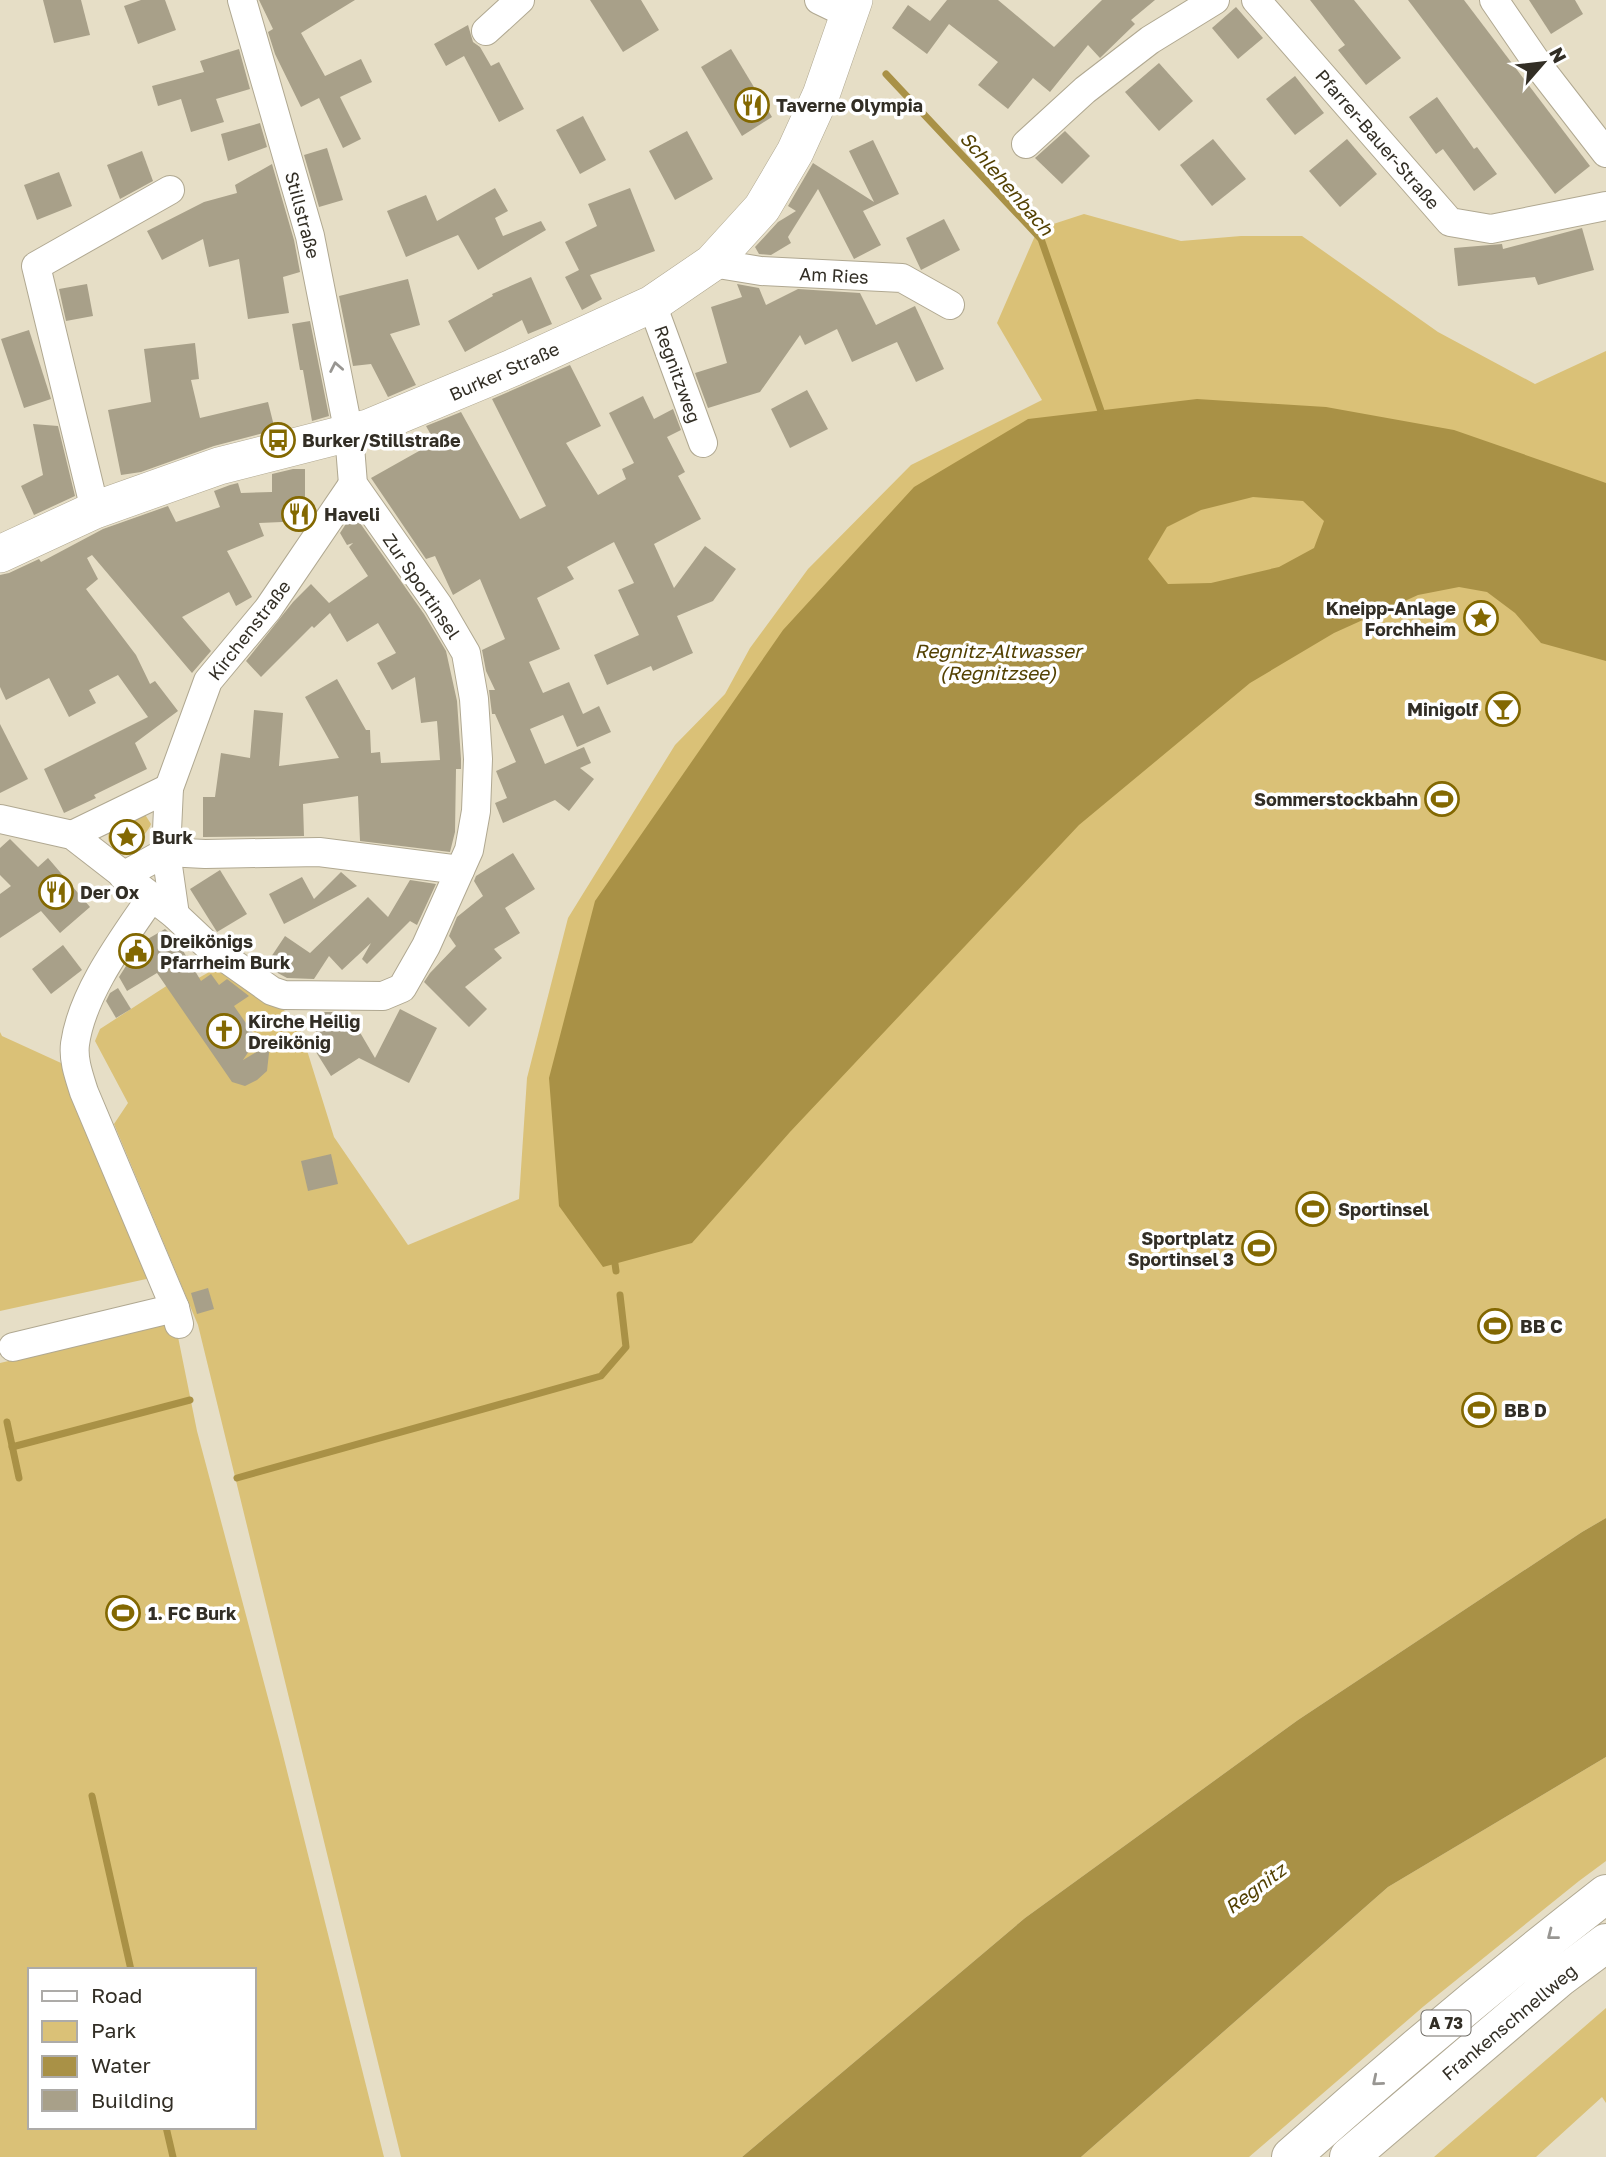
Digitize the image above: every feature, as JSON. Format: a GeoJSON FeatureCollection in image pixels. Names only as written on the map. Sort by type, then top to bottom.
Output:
{"type":"FeatureCollection","features":[{"type":"Feature","properties":{"kind":"highway","name":"A 73"},"geometry":{"type":"LineString","coordinates":[[1291,2157],[1404,2058],[1606,1894]]}},
{"type":"Feature","properties":{"kind":"highway","name":"Frankenschnellweg"},"geometry":{"type":"LineString","coordinates":[[1349,2157],[1549,1987],[1606,1943]]}},
{"type":"Feature","properties":{"kind":"main road","name":"Burker Straße"},"geometry":{"type":"LineString","coordinates":[[0,554],[95,510],[219,467],[349,434],[512,368],[652,304],[712,263],[762,208],[795,152],[821,95],[840,5]]}},
{"type":"Feature","properties":{"kind":"street","name":"Stillstraße"},"geometry":{"type":"LineString","coordinates":[[242,0],[310,236],[349,434]]}},
{"type":"Feature","properties":{"kind":"street"},"geometry":{"type":"LineString","coordinates":[[486,31],[520,0]]}},
{"type":"Feature","properties":{"kind":"street"},"geometry":{"type":"LineString","coordinates":[[1026,144],[1085,90],[1150,40],[1215,0]]}},
{"type":"Feature","properties":{"kind":"street","name":"Pfarrer-Bauer-Straße"},"geometry":{"type":"LineString","coordinates":[[1256,0],[1450,222],[1491,229],[1606,206]]}},
{"type":"Feature","properties":{"kind":"street"},"geometry":{"type":"LineString","coordinates":[[1494,0],[1544,73],[1606,153]]}},
{"type":"Feature","properties":{"kind":"street"},"geometry":{"type":"LineString","coordinates":[[95,510],[36,266],[170,190]]}},
{"type":"Feature","properties":{"kind":"street","name":"Am Ries"},"geometry":{"type":"LineString","coordinates":[[712,263],[761,271],[902,278],[950,305]]}},
{"type":"Feature","properties":{"kind":"street","name":"Regnitzweg"},"geometry":{"type":"LineString","coordinates":[[652,304],[703,443]]}},
{"type":"Feature","properties":{"kind":"street"},"geometry":{"type":"LineString","coordinates":[[349,434],[353,484]]}},
{"type":"Feature","properties":{"kind":"street","name":"Kirchenstraße"},"geometry":{"type":"LineString","coordinates":[[175,915],[166,852],[169,788],[208,681],[268,609],[353,484]]}},
{"type":"Feature","properties":{"kind":"street","name":"Zur Sportinsel"},"geometry":{"type":"LineString","coordinates":[[72,835],[175,915],[207,945],[272,991],[284,995],[383,996],[402,988],[426,946],[469,850],[476,811],[478,759],[474,699],[466,653],[438,605],[353,484]]}},
{"type":"Feature","properties":{"kind":"street"},"geometry":{"type":"LineString","coordinates":[[0,819],[72,835],[169,788]]}},
{"type":"Feature","properties":{"kind":"street"},"geometry":{"type":"LineString","coordinates":[[122,876],[166,852],[205,855],[319,852],[460,870]]}},
{"type":"Feature","properties":{"kind":"street"},"geometry":{"type":"LineString","coordinates":[[13,1347],[177,1316],[76,1068],[75,1045],[81,1021],[108,962],[150,898]]}},
{"type":"Feature","properties":{"kind":"green space"},"geometry":{"type":"Polygon","coordinates":[[[1084,214],[1181,241],[1241,236],[1302,236],[1438,332],[1535,384],[1606,351],[1606,1518],[1298,1720],[1025,1918],[742,2157],[401,2157],[198,1325],[114,1124],[128,1103],[95,1041],[100,1029],[168,985],[175,991],[222,965],[285,1011],[301,1031],[334,1137],[408,1245],[519,1199],[527,1078],[568,918],[675,745],[725,694],[750,648],[808,569],[911,465],[1042,400],[997,323],[1038,229],[1084,214]]]}},
{"type":"Feature","properties":{"kind":"green space"},"geometry":{"type":"Polygon","coordinates":[[[144,813],[151,824],[145,833],[131,844],[115,849],[109,841],[109,831],[144,813]]]}},
{"type":"Feature","properties":{"kind":"green space"},"geometry":{"type":"Polygon","coordinates":[[[0,1032],[2,1036],[72,1068],[160,1276],[0,1311],[0,1032]]]}},
{"type":"Feature","properties":{"kind":"green space"},"geometry":{"type":"Polygon","coordinates":[[[175,1322],[197,1431],[280,1743],[384,2157],[0,2157],[0,1363],[175,1322]]]}},
{"type":"Feature","properties":{"kind":"green space"},"geometry":{"type":"Polygon","coordinates":[[[1606,1757],[1606,1861],[1424,2006],[1249,2157],[1081,2157],[1388,1887],[1606,1757]]]}},
{"type":"Feature","properties":{"kind":"green space"},"geometry":{"type":"Polygon","coordinates":[[[1606,2008],[1606,2103],[1602,2097],[1536,2157],[1434,2157],[1606,2008]]]}},
{"type":"Feature","properties":{"kind":"water","name":"Regnitz-Altwasser (Regnitzsee)"},"geometry":{"type":"Polygon","coordinates":[[[1197,399],[1326,407],[1454,430],[1606,483],[1606,661],[1541,643],[1515,613],[1487,592],[1459,587],[1418,595],[1334,633],[1250,683],[1079,825],[790,1132],[692,1243],[603,1267],[559,1206],[549,1078],[595,901],[783,630],[914,487],[1028,419],[1197,399]],[[1253,497],[1201,510],[1167,527],[1148,559],[1168,584],[1211,583],[1279,567],[1314,548],[1324,521],[1303,501],[1253,497]]]}},
{"type":"Feature","properties":{"kind":"water","name":"Regnitz"},"geometry":{"type":"Polygon","coordinates":[[[1606,1518],[1606,1757],[1388,1887],[1081,2157],[742,2157],[1025,1918],[1298,1720],[1606,1518]]]}},
{"type":"Feature","properties":{"kind":"building"},"geometry":{"type":"Polygon","coordinates":[[[43,0],[81,0],[90,35],[54,43],[43,0]]]}},
{"type":"Feature","properties":{"kind":"building"},"geometry":{"type":"Polygon","coordinates":[[[141,0],[165,0],[176,30],[138,44],[124,6],[141,0]]]}},
{"type":"Feature","properties":{"kind":"building"},"geometry":{"type":"Polygon","coordinates":[[[259,0],[355,0],[301,33],[325,76],[361,59],[372,82],[340,97],[361,139],[343,148],[319,98],[301,107],[275,54],[268,32],[273,29],[259,0]]]}},
{"type":"Feature","properties":{"kind":"building"},"geometry":{"type":"Polygon","coordinates":[[[590,0],[641,0],[659,30],[623,52],[590,0]]]}},
{"type":"Feature","properties":{"kind":"building"},"geometry":{"type":"Polygon","coordinates":[[[947,0],[998,0],[1054,47],[1102,0],[1155,0],[1131,20],[1135,24],[1100,58],[1088,45],[1050,92],[1033,78],[1008,109],[978,85],[998,62],[949,24],[927,54],[892,28],[908,5],[930,21],[947,0]]]}},
{"type":"Feature","properties":{"kind":"building"},"geometry":{"type":"Polygon","coordinates":[[[1310,0],[1354,0],[1401,58],[1366,85],[1338,50],[1345,45],[1310,0]]]}},
{"type":"Feature","properties":{"kind":"building"},"geometry":{"type":"Polygon","coordinates":[[[1408,0],[1464,0],[1590,166],[1555,194],[1408,0]]]}},
{"type":"Feature","properties":{"kind":"building"},"geometry":{"type":"Polygon","coordinates":[[[1529,0],[1575,0],[1583,14],[1551,34],[1529,0]]]}},
{"type":"Feature","properties":{"kind":"building"},"geometry":{"type":"Polygon","coordinates":[[[1236,7],[1263,38],[1238,59],[1212,28],[1236,7]]]}},
{"type":"Feature","properties":{"kind":"building"},"geometry":{"type":"Polygon","coordinates":[[[468,25],[473,42],[480,47],[491,66],[499,62],[524,109],[499,122],[464,56],[446,66],[434,44],[468,25]]]}},
{"type":"Feature","properties":{"kind":"building"},"geometry":{"type":"Polygon","coordinates":[[[239,49],[250,89],[216,99],[224,122],[191,132],[181,99],[158,106],[152,86],[204,72],[200,61],[239,49]]]}},
{"type":"Feature","properties":{"kind":"building"},"geometry":{"type":"Polygon","coordinates":[[[731,49],[772,117],[742,136],[701,67],[731,49]]]}},
{"type":"Feature","properties":{"kind":"building"},"geometry":{"type":"Polygon","coordinates":[[[1159,63],[1193,101],[1159,131],[1125,92],[1159,63]]]}},
{"type":"Feature","properties":{"kind":"building"},"geometry":{"type":"Polygon","coordinates":[[[1295,76],[1324,113],[1295,135],[1266,99],[1295,76]]]}},
{"type":"Feature","properties":{"kind":"building"},"geometry":{"type":"Polygon","coordinates":[[[1437,97],[1474,149],[1477,147],[1497,174],[1474,191],[1443,149],[1436,154],[1409,117],[1437,97]]]}},
{"type":"Feature","properties":{"kind":"building"},"geometry":{"type":"Polygon","coordinates":[[[583,116],[606,160],[580,174],[556,130],[583,116]]]}},
{"type":"Feature","properties":{"kind":"building"},"geometry":{"type":"Polygon","coordinates":[[[260,123],[267,147],[228,161],[221,134],[260,123]]]}},
{"type":"Feature","properties":{"kind":"building"},"geometry":{"type":"Polygon","coordinates":[[[687,131],[713,179],[675,200],[649,151],[687,131]]]}},
{"type":"Feature","properties":{"kind":"building"},"geometry":{"type":"Polygon","coordinates":[[[1065,131],[1090,156],[1062,184],[1035,158],[1065,131]]]}},
{"type":"Feature","properties":{"kind":"building"},"geometry":{"type":"Polygon","coordinates":[[[1213,139],[1246,179],[1212,206],[1180,165],[1213,139]]]}},
{"type":"Feature","properties":{"kind":"building"},"geometry":{"type":"Polygon","coordinates":[[[1347,139],[1377,174],[1340,207],[1309,171],[1347,139]]]}},
{"type":"Feature","properties":{"kind":"building"},"geometry":{"type":"Polygon","coordinates":[[[873,140],[899,194],[863,211],[881,245],[854,259],[818,189],[788,237],[791,243],[771,255],[759,254],[755,247],[778,222],[796,211],[788,206],[813,163],[874,202],[849,151],[873,140]]]}},
{"type":"Feature","properties":{"kind":"building"},"geometry":{"type":"Polygon","coordinates":[[[327,148],[343,200],[319,207],[304,155],[327,148]]]}},
{"type":"Feature","properties":{"kind":"building"},"geometry":{"type":"Polygon","coordinates":[[[142,151],[153,181],[120,199],[107,165],[142,151]]]}},
{"type":"Feature","properties":{"kind":"building"},"geometry":{"type":"Polygon","coordinates":[[[272,164],[294,240],[300,272],[283,277],[289,313],[248,319],[239,259],[209,267],[203,239],[162,260],[147,231],[204,202],[237,193],[235,185],[272,164]]]}},
{"type":"Feature","properties":{"kind":"building"},"geometry":{"type":"Polygon","coordinates":[[[59,172],[72,206],[37,220],[24,185],[59,172]]]}},
{"type":"Feature","properties":{"kind":"building"},"geometry":{"type":"Polygon","coordinates":[[[495,188],[508,211],[495,218],[503,236],[541,221],[546,230],[478,270],[458,235],[406,257],[387,211],[426,195],[437,221],[495,188]]]}},
{"type":"Feature","properties":{"kind":"building"},"geometry":{"type":"Polygon","coordinates":[[[630,188],[655,251],[590,275],[602,299],[582,310],[565,277],[579,270],[565,242],[597,226],[588,204],[630,188]]]}},
{"type":"Feature","properties":{"kind":"building"},"geometry":{"type":"Polygon","coordinates":[[[944,219],[960,250],[921,270],[906,238],[944,219]]]}},
{"type":"Feature","properties":{"kind":"building"},"geometry":{"type":"Polygon","coordinates":[[[1582,228],[1594,270],[1538,285],[1535,277],[1458,286],[1454,248],[1502,244],[1503,249],[1582,228]]]}},
{"type":"Feature","properties":{"kind":"building"},"geometry":{"type":"Polygon","coordinates":[[[531,277],[552,324],[528,334],[522,320],[465,352],[448,321],[493,296],[492,294],[531,277]]]}},
{"type":"Feature","properties":{"kind":"building"},"geometry":{"type":"Polygon","coordinates":[[[408,279],[420,325],[390,334],[416,385],[388,397],[371,364],[353,366],[339,296],[408,279]]]}},
{"type":"Feature","properties":{"kind":"building"},"geometry":{"type":"Polygon","coordinates":[[[87,284],[93,316],[66,321],[59,289],[87,284]]]}},
{"type":"Feature","properties":{"kind":"building"},"geometry":{"type":"Polygon","coordinates":[[[737,284],[759,288],[766,305],[798,289],[860,293],[876,325],[915,306],[944,369],[916,382],[897,342],[852,362],[837,329],[805,345],[800,335],[760,392],[708,408],[695,373],[727,363],[711,307],[742,297],[737,284]]]}},
{"type":"Feature","properties":{"kind":"building"},"geometry":{"type":"Polygon","coordinates":[[[310,321],[329,416],[312,421],[292,324],[310,321]]]}},
{"type":"Feature","properties":{"kind":"building"},"geometry":{"type":"Polygon","coordinates":[[[29,330],[51,399],[24,408],[1,339],[29,330]]]}},
{"type":"Feature","properties":{"kind":"building"},"geometry":{"type":"Polygon","coordinates":[[[195,343],[199,379],[191,380],[200,418],[268,402],[275,430],[214,446],[141,472],[121,475],[108,410],[151,402],[144,349],[195,343]]]}},
{"type":"Feature","properties":{"kind":"building"},"geometry":{"type":"Polygon","coordinates":[[[570,365],[601,426],[566,443],[598,495],[626,479],[622,469],[634,463],[609,413],[643,396],[654,419],[673,409],[681,430],[667,437],[685,472],[678,476],[701,519],[654,544],[674,588],[705,546],[736,569],[713,601],[677,616],[693,653],[653,671],[651,666],[607,685],[594,655],[639,635],[618,590],[634,583],[614,542],[567,567],[574,579],[537,598],[560,649],[529,662],[543,693],[569,682],[583,714],[599,706],[611,732],[577,747],[563,715],[530,729],[545,764],[584,747],[591,763],[580,768],[594,779],[569,811],[555,800],[503,823],[495,803],[507,798],[496,771],[516,762],[495,714],[492,714],[489,690],[495,690],[486,671],[482,650],[505,639],[480,579],[453,595],[435,556],[426,559],[371,478],[435,442],[426,426],[461,412],[520,519],[546,506],[492,399],[570,365]]]}},
{"type":"Feature","properties":{"kind":"building"},"geometry":{"type":"Polygon","coordinates":[[[807,390],[828,429],[790,448],[771,409],[807,390]]]}},
{"type":"Feature","properties":{"kind":"building"},"geometry":{"type":"Polygon","coordinates":[[[33,424],[58,426],[75,496],[34,515],[21,486],[43,475],[33,424]]]}},
{"type":"Feature","properties":{"kind":"building"},"geometry":{"type":"Polygon","coordinates":[[[305,469],[305,521],[259,523],[264,536],[227,551],[252,597],[236,606],[229,592],[182,617],[211,651],[192,673],[92,555],[87,558],[98,579],[86,589],[136,655],[150,684],[155,681],[178,711],[135,743],[147,769],[64,813],[44,769],[148,717],[118,675],[89,690],[96,703],[69,717],[49,678],[6,700],[0,687],[0,575],[39,559],[41,562],[103,529],[168,506],[176,522],[220,507],[214,491],[230,485],[238,483],[241,493],[272,492],[272,474],[305,469]]]}},
{"type":"Feature","properties":{"kind":"building"},"geometry":{"type":"Polygon","coordinates":[[[353,513],[424,614],[446,651],[457,701],[461,759],[461,769],[456,769],[455,832],[450,852],[360,841],[358,796],[303,804],[304,836],[203,837],[203,797],[215,797],[221,753],[250,758],[254,710],[283,713],[279,766],[339,758],[305,697],[337,679],[366,730],[370,730],[371,753],[380,752],[381,763],[440,760],[437,721],[421,723],[415,677],[392,690],[377,663],[396,653],[378,623],[347,642],[330,613],[314,628],[312,626],[261,677],[246,661],[293,602],[311,584],[329,603],[368,576],[349,547],[353,543],[347,545],[340,533],[353,513]]]}},
{"type":"Feature","properties":{"kind":"building"},"geometry":{"type":"Polygon","coordinates":[[[0,724],[28,779],[0,793],[0,724]]]}},
{"type":"Feature","properties":{"kind":"building"},"geometry":{"type":"Polygon","coordinates":[[[10,839],[38,867],[48,858],[90,907],[60,933],[41,911],[0,938],[0,894],[11,886],[0,875],[0,848],[10,839]]]}},
{"type":"Feature","properties":{"kind":"building"},"geometry":{"type":"Polygon","coordinates":[[[513,853],[535,889],[505,908],[520,933],[494,949],[502,958],[465,987],[487,1009],[469,1027],[424,982],[456,946],[449,936],[457,917],[483,896],[474,881],[476,876],[513,853]]]}},
{"type":"Feature","properties":{"kind":"building"},"geometry":{"type":"Polygon","coordinates":[[[220,870],[247,914],[217,932],[190,889],[220,870]]]}},
{"type":"Feature","properties":{"kind":"building"},"geometry":{"type":"Polygon","coordinates":[[[341,872],[357,886],[284,924],[269,894],[302,877],[314,899],[341,872]]]}},
{"type":"Feature","properties":{"kind":"building"},"geometry":{"type":"Polygon","coordinates":[[[410,880],[436,884],[417,925],[410,921],[367,964],[362,959],[371,943],[342,970],[329,956],[314,979],[287,978],[265,966],[285,936],[310,953],[368,897],[388,917],[410,880]]]}},
{"type":"Feature","properties":{"kind":"building","name":"Kirche Heilig Dreikönig"},"geometry":{"type":"Polygon","coordinates":[[[165,929],[176,939],[201,981],[211,974],[219,985],[227,979],[249,996],[234,1006],[257,1039],[243,1060],[270,1044],[267,1071],[257,1080],[245,1086],[232,1082],[157,973],[127,991],[119,977],[139,944],[165,929]]]}},
{"type":"Feature","properties":{"kind":"building"},"geometry":{"type":"Polygon","coordinates":[[[63,945],[82,970],[51,994],[32,969],[63,945]]]}},
{"type":"Feature","properties":{"kind":"building"},"geometry":{"type":"Polygon","coordinates":[[[118,988],[131,1009],[116,1018],[106,1001],[110,993],[118,988]]]}},
{"type":"Feature","properties":{"kind":"building"},"geometry":{"type":"Polygon","coordinates":[[[400,1009],[437,1028],[409,1083],[359,1058],[331,1076],[316,1052],[325,1046],[310,1021],[325,1012],[348,1012],[375,1058],[400,1009]]]}},
{"type":"Feature","properties":{"kind":"building"},"geometry":{"type":"Polygon","coordinates":[[[331,1154],[338,1184],[308,1191],[301,1161],[331,1154]]]}},
{"type":"Feature","properties":{"kind":"building"},"geometry":{"type":"Polygon","coordinates":[[[208,1288],[214,1309],[197,1314],[191,1293],[208,1288]]]}},
{"type":"Feature","properties":{"kind":"waterway","name":"Schlehenbach"},"geometry":{"type":"LineString","coordinates":[[886,74],[1041,239],[1101,411]]}},
{"type":"Feature","properties":{"kind":"waterway"},"geometry":{"type":"LineString","coordinates":[[615,1264],[616,1271]]}},
{"type":"Feature","properties":{"kind":"waterway"},"geometry":{"type":"LineString","coordinates":[[237,1478],[601,1376],[626,1347],[620,1295]]}},
{"type":"Feature","properties":{"kind":"waterway"},"geometry":{"type":"LineString","coordinates":[[12,1447],[190,1400]]}},
{"type":"Feature","properties":{"kind":"waterway"},"geometry":{"type":"LineString","coordinates":[[7,1422],[19,1478]]}},
{"type":"Feature","properties":{"kind":"waterway"},"geometry":{"type":"LineString","coordinates":[[92,1796],[131,1968]]}},
{"type":"Feature","properties":{"kind":"waterway"},"geometry":{"type":"LineString","coordinates":[[166,2129],[173,2157]]}},
{"type":"Feature","properties":{"kind":"place","name":"Taverne Olympia"},"geometry":{"type":"Point","coordinates":[752,105]}},
{"type":"Feature","properties":{"kind":"place","name":"Burker/Stillstraße"},"geometry":{"type":"Point","coordinates":[278,440]}},
{"type":"Feature","properties":{"kind":"place","name":"Haveli"},"geometry":{"type":"Point","coordinates":[299,514]}},
{"type":"Feature","properties":{"kind":"place","name":"Kneipp-Anlage Forchheim"},"geometry":{"type":"Point","coordinates":[1481,618]}},
{"type":"Feature","properties":{"kind":"place","name":"Minigolf"},"geometry":{"type":"Point","coordinates":[1503,709]}},
{"type":"Feature","properties":{"kind":"place","name":"Sommerstockbahn"},"geometry":{"type":"Point","coordinates":[1442,799]}},
{"type":"Feature","properties":{"kind":"place","name":"Burk"},"geometry":{"type":"Point","coordinates":[127,837]}},
{"type":"Feature","properties":{"kind":"place","name":"Der Ox"},"geometry":{"type":"Point","coordinates":[56,892]}},
{"type":"Feature","properties":{"kind":"place","name":"Dreikönigs Pfarrheim Burk"},"geometry":{"type":"Point","coordinates":[136,951]}},
{"type":"Feature","properties":{"kind":"place","name":"Kirche Heilig Dreikönig"},"geometry":{"type":"Point","coordinates":[224,1031]}},
{"type":"Feature","properties":{"kind":"place","name":"Sportinsel"},"geometry":{"type":"Point","coordinates":[1313,1209]}},
{"type":"Feature","properties":{"kind":"place","name":"Sportplatz Sportinsel 3"},"geometry":{"type":"Point","coordinates":[1259,1248]}},
{"type":"Feature","properties":{"kind":"place","name":"BB C"},"geometry":{"type":"Point","coordinates":[1495,1326]}},
{"type":"Feature","properties":{"kind":"place","name":"BB D"},"geometry":{"type":"Point","coordinates":[1479,1410]}},
{"type":"Feature","properties":{"kind":"place","name":"1. FC Burk"},"geometry":{"type":"Point","coordinates":[123,1613]}}]}
